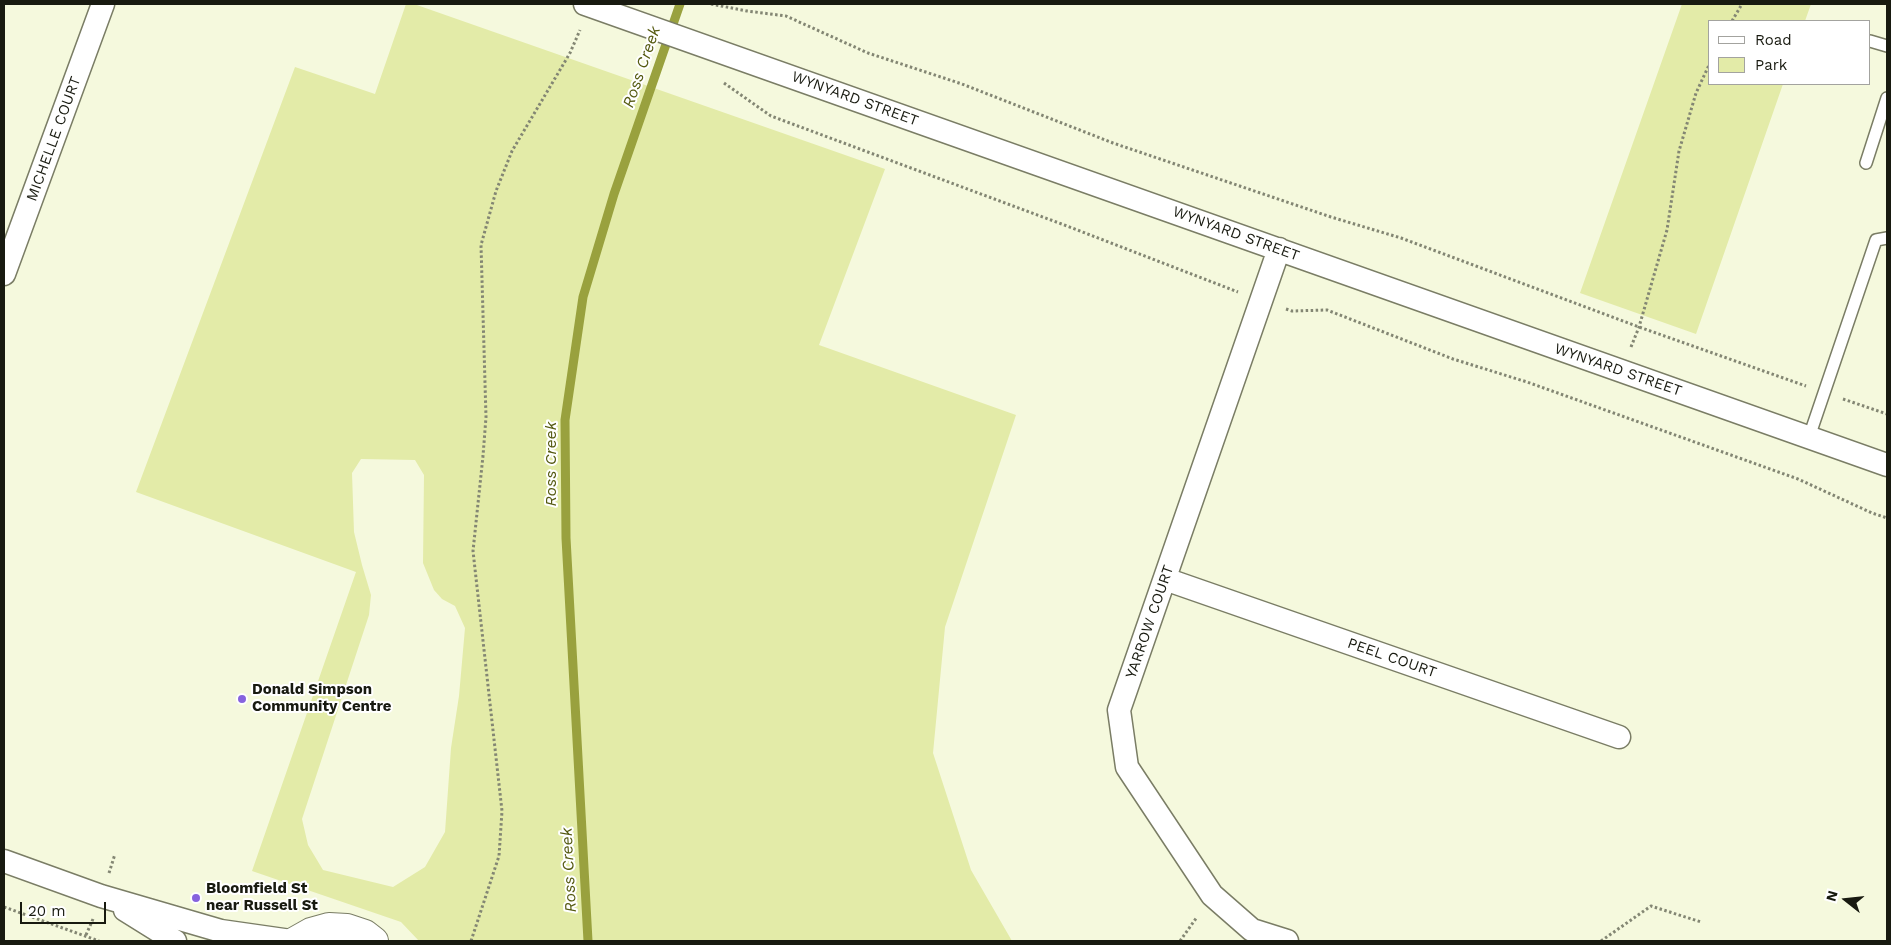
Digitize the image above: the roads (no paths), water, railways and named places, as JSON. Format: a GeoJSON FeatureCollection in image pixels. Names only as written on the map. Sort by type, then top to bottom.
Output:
{"type":"FeatureCollection","features":[{"type":"Feature","properties":{"kind":"highway"},"geometry":{"type":"LineString","coordinates":[[295,941],[311,932],[329,927],[348,928],[365,934],[374,941]]}},
{"type":"Feature","properties":{"kind":"street","name":"MICHELLE COURT"},"geometry":{"type":"LineString","coordinates":[[4,274],[104,4]]}},
{"type":"Feature","properties":{"kind":"street","name":"WYNYARD STREET"},"geometry":{"type":"LineString","coordinates":[[595,7],[1887,465]]}},
{"type":"Feature","properties":{"kind":"street","name":"YARROW COURT"},"geometry":{"type":"LineString","coordinates":[[1279,250],[1119,710],[1127,767],[1212,896],[1252,930],[1287,941]]}},
{"type":"Feature","properties":{"kind":"street","name":"PEEL COURT"},"geometry":{"type":"LineString","coordinates":[[1165,579],[1619,737]]}},
{"type":"Feature","properties":{"kind":"street"},"geometry":{"type":"LineString","coordinates":[[4,861],[101,896],[221,931],[291,941]]}},
{"type":"Feature","properties":{"kind":"street"},"geometry":{"type":"LineString","coordinates":[[101,896],[175,941]]}},
{"type":"Feature","properties":{"kind":"lane"},"geometry":{"type":"LineString","coordinates":[[1871,42],[1887,46]]}},
{"type":"Feature","properties":{"kind":"lane"},"geometry":{"type":"LineString","coordinates":[[1866,162],[1887,98]]}},
{"type":"Feature","properties":{"kind":"lane"},"geometry":{"type":"LineString","coordinates":[[1809,437],[1876,240],[1887,238]]}},
{"type":"Feature","properties":{"kind":"waterway","name":"Ross Creek"},"geometry":{"type":"LineString","coordinates":[[588,941],[566,538],[565,420],[583,297],[614,194],[680,4]]}},
{"type":"Feature","properties":{"kind":"place","name":"Donald Simpson Community Centre"},"geometry":{"type":"Point","coordinates":[242,699]}},
{"type":"Feature","properties":{"kind":"place","name":"Bloomfield St near Russell St"},"geometry":{"type":"Point","coordinates":[196,898]}}]}
